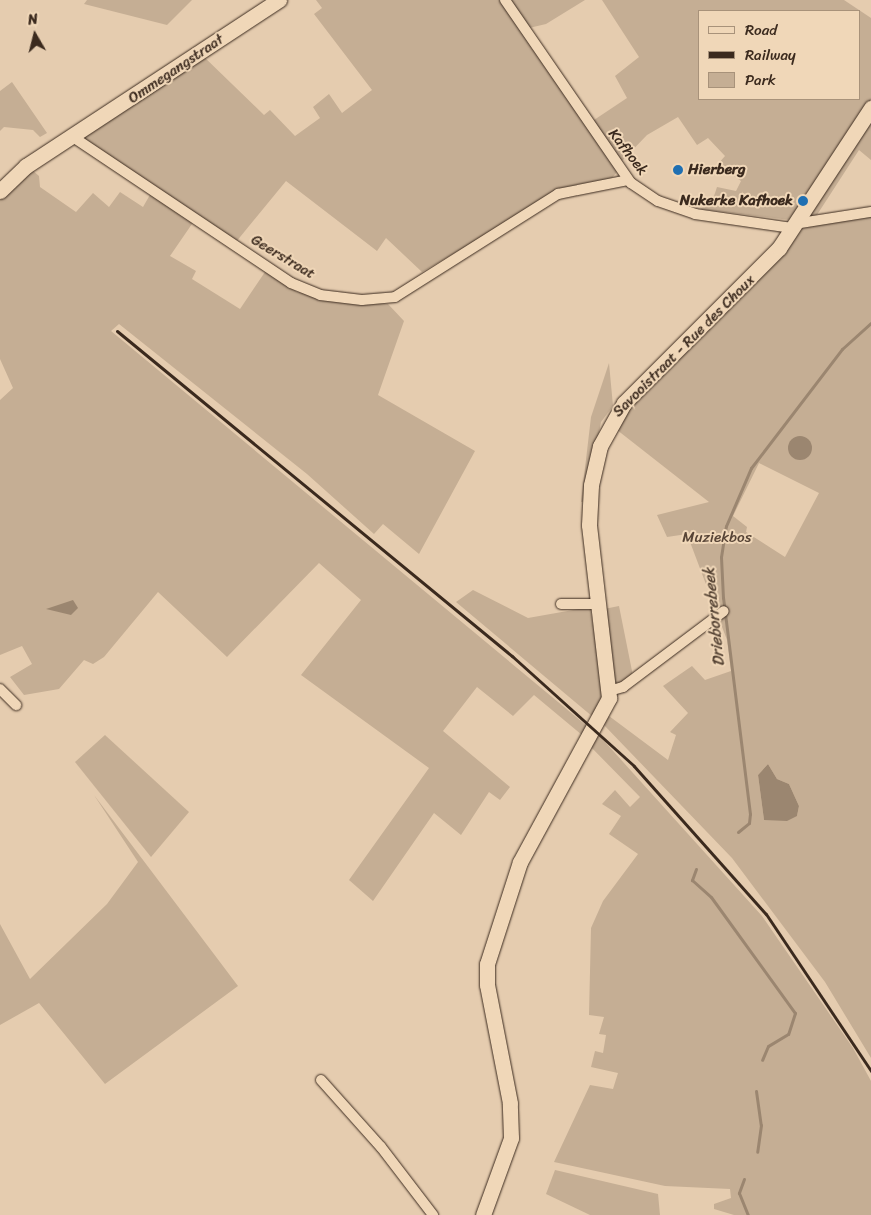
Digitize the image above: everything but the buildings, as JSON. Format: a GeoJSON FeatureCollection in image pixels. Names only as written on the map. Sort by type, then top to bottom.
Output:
{"type":"FeatureCollection","features":[{"type":"Feature","properties":{"kind":"main road","name":"Ommegangstraat"},"geometry":{"type":"LineString","coordinates":[[0,191],[26,166],[73,137],[279,0]]}},
{"type":"Feature","properties":{"kind":"main road","name":"Savooistraat - Rue des Choux"},"geometry":{"type":"LineString","coordinates":[[483,1215],[511,1138],[510,1103],[487,985],[487,964],[514,876],[608,704],[610,691],[598,604],[589,506],[594,466],[610,422],[761,268],[793,226],[871,108]]}},
{"type":"Feature","properties":{"kind":"street","name":"Kafhoek"},"geometry":{"type":"LineString","coordinates":[[505,0],[628,180],[658,202],[695,214],[793,226]]}},
{"type":"Feature","properties":{"kind":"street","name":"Geerstraat"},"geometry":{"type":"LineString","coordinates":[[73,137],[292,283],[320,295],[362,300],[395,297],[444,262],[558,194],[628,180]]}},
{"type":"Feature","properties":{"kind":"street"},"geometry":{"type":"LineString","coordinates":[[793,226],[871,212]]}},
{"type":"Feature","properties":{"kind":"street"},"geometry":{"type":"LineString","coordinates":[[561,604],[598,604]]}},
{"type":"Feature","properties":{"kind":"street"},"geometry":{"type":"LineString","coordinates":[[610,691],[623,687],[724,611]]}},
{"type":"Feature","properties":{"kind":"street"},"geometry":{"type":"LineString","coordinates":[[0,689],[16,705]]}},
{"type":"Feature","properties":{"kind":"street"},"geometry":{"type":"LineString","coordinates":[[321,1080],[381,1147],[433,1215]]}},
{"type":"Feature","properties":{"kind":"green space"},"geometry":{"type":"Polygon","coordinates":[[[87,0],[192,0],[167,25],[84,4],[87,0]]]}},
{"type":"Feature","properties":{"kind":"green space"},"geometry":{"type":"Polygon","coordinates":[[[316,0],[499,0],[617,172],[611,179],[587,183],[491,232],[422,272],[386,238],[377,251],[286,181],[236,242],[80,137],[201,54],[264,115],[270,110],[295,136],[320,118],[313,107],[329,94],[342,113],[372,90],[314,14],[322,8],[316,0]]]}},
{"type":"Feature","properties":{"kind":"green space"},"geometry":{"type":"Polygon","coordinates":[[[510,0],[585,0],[546,24],[529,28],[510,0]]]}},
{"type":"Feature","properties":{"kind":"green space"},"geometry":{"type":"Polygon","coordinates":[[[602,0],[844,0],[859,10],[698,10],[698,100],[861,100],[861,11],[871,18],[871,99],[790,220],[700,209],[712,202],[717,187],[736,191],[741,181],[718,164],[725,156],[708,138],[697,145],[678,117],[647,135],[621,162],[591,122],[627,98],[615,76],[639,57],[602,0]]]}},
{"type":"Feature","properties":{"kind":"green space"},"geometry":{"type":"Polygon","coordinates":[[[12,82],[47,133],[40,137],[33,130],[4,127],[0,131],[0,91],[12,82]]]}},
{"type":"Feature","properties":{"kind":"green space"},"geometry":{"type":"Polygon","coordinates":[[[871,117],[871,160],[859,150],[813,221],[803,222],[871,117]]]}},
{"type":"Feature","properties":{"kind":"green space"},"geometry":{"type":"Polygon","coordinates":[[[31,169],[39,176],[40,187],[76,212],[93,193],[109,207],[120,192],[143,207],[151,193],[194,221],[170,256],[196,271],[192,279],[240,309],[267,269],[297,292],[388,304],[404,321],[378,395],[475,451],[419,554],[383,524],[374,534],[307,474],[119,324],[111,331],[587,726],[582,735],[534,695],[513,716],[477,687],[443,731],[510,787],[500,800],[489,792],[461,835],[434,813],[373,901],[349,880],[429,768],[301,675],[361,600],[319,563],[227,657],[158,592],[104,657],[93,664],[84,660],[59,689],[24,695],[10,677],[32,664],[22,646],[0,655],[0,400],[13,388],[0,359],[0,199],[31,169]]]}},
{"type":"Feature","properties":{"kind":"green space","name":"Muziekbos"},"geometry":{"type":"Polygon","coordinates":[[[871,214],[871,1058],[825,982],[732,858],[603,724],[609,716],[668,760],[676,735],[670,732],[688,713],[663,686],[692,666],[705,680],[731,671],[727,640],[687,534],[667,537],[657,515],[709,502],[612,426],[616,419],[800,229],[871,214]],[[759,463],[733,516],[747,527],[746,532],[785,557],[819,493],[759,463]],[[768,764],[758,775],[764,820],[797,816],[799,806],[789,784],[777,779],[768,764]]]}},
{"type":"Feature","properties":{"kind":"green space"},"geometry":{"type":"Polygon","coordinates":[[[609,363],[613,406],[601,422],[586,501],[581,502],[591,417],[609,363]]]}},
{"type":"Feature","properties":{"kind":"green space"},"geometry":{"type":"Polygon","coordinates":[[[473,590],[528,618],[590,607],[604,695],[593,717],[456,602],[473,590]]]}},
{"type":"Feature","properties":{"kind":"green space"},"geometry":{"type":"Polygon","coordinates":[[[619,606],[633,676],[615,685],[604,609],[619,606]]]}},
{"type":"Feature","properties":{"kind":"green space"},"geometry":{"type":"Polygon","coordinates":[[[596,732],[762,916],[853,1048],[871,1081],[871,1215],[734,1215],[714,1209],[714,1204],[731,1198],[730,1189],[665,1186],[554,1162],[590,1085],[613,1089],[618,1073],[591,1067],[595,1051],[603,1053],[606,1035],[599,1034],[604,1017],[589,1015],[591,928],[603,901],[638,854],[609,834],[621,816],[602,804],[615,790],[630,807],[640,797],[587,743],[596,732]]]}},
{"type":"Feature","properties":{"kind":"green space"},"geometry":{"type":"Polygon","coordinates":[[[105,735],[189,812],[151,857],[75,762],[105,735]]]}},
{"type":"Feature","properties":{"kind":"green space"},"geometry":{"type":"Polygon","coordinates":[[[94,795],[238,986],[105,1084],[39,1003],[0,1025],[0,924],[30,979],[107,904],[138,862],[94,795]]]}},
{"type":"Feature","properties":{"kind":"green space"},"geometry":{"type":"Polygon","coordinates":[[[555,1170],[658,1194],[660,1215],[590,1215],[546,1194],[555,1170]]]}},
{"type":"Feature","properties":{"kind":"shaded area"},"geometry":{"type":"Polygon","coordinates":[[[800,436],[809,439],[812,448],[809,457],[800,460],[791,457],[788,448],[791,439],[800,436]]]}},
{"type":"Feature","properties":{"kind":"shaded area"},"geometry":{"type":"Polygon","coordinates":[[[73,600],[78,608],[71,615],[46,609],[73,600]]]}},
{"type":"Feature","properties":{"kind":"shaded area"},"geometry":{"type":"Polygon","coordinates":[[[768,764],[777,779],[789,784],[799,806],[797,816],[787,821],[764,820],[758,775],[768,764]]]}},
{"type":"Feature","properties":{"kind":"waterway","name":"Drieborrebeek"},"geometry":{"type":"LineString","coordinates":[[738,832],[749,823],[750,814],[723,598],[721,557],[726,526],[751,468],[842,349],[871,323]]}},
{"type":"Feature","properties":{"kind":"waterway","name":"Drieborrebeek"},"geometry":{"type":"LineString","coordinates":[[696,869],[692,880],[711,897],[795,1013],[788,1034],[768,1046],[762,1060]]}},
{"type":"Feature","properties":{"kind":"waterway","name":"Drieborrebeek"},"geometry":{"type":"LineString","coordinates":[[756,1091],[761,1125],[757,1152]]}},
{"type":"Feature","properties":{"kind":"waterway","name":"Drieborrebeek"},"geometry":{"type":"LineString","coordinates":[[744,1179],[739,1193],[748,1215]]}},
{"type":"Feature","properties":{"kind":"railway"},"geometry":{"type":"LineString","coordinates":[[117,331],[512,656],[634,766],[766,914],[871,1071]]}},
{"type":"Feature","properties":{"kind":"place","name":"Hierberg"},"geometry":{"type":"Point","coordinates":[678,170]}},
{"type":"Feature","properties":{"kind":"place","name":"Nukerke Kafhoek"},"geometry":{"type":"Point","coordinates":[803,201]}}]}
